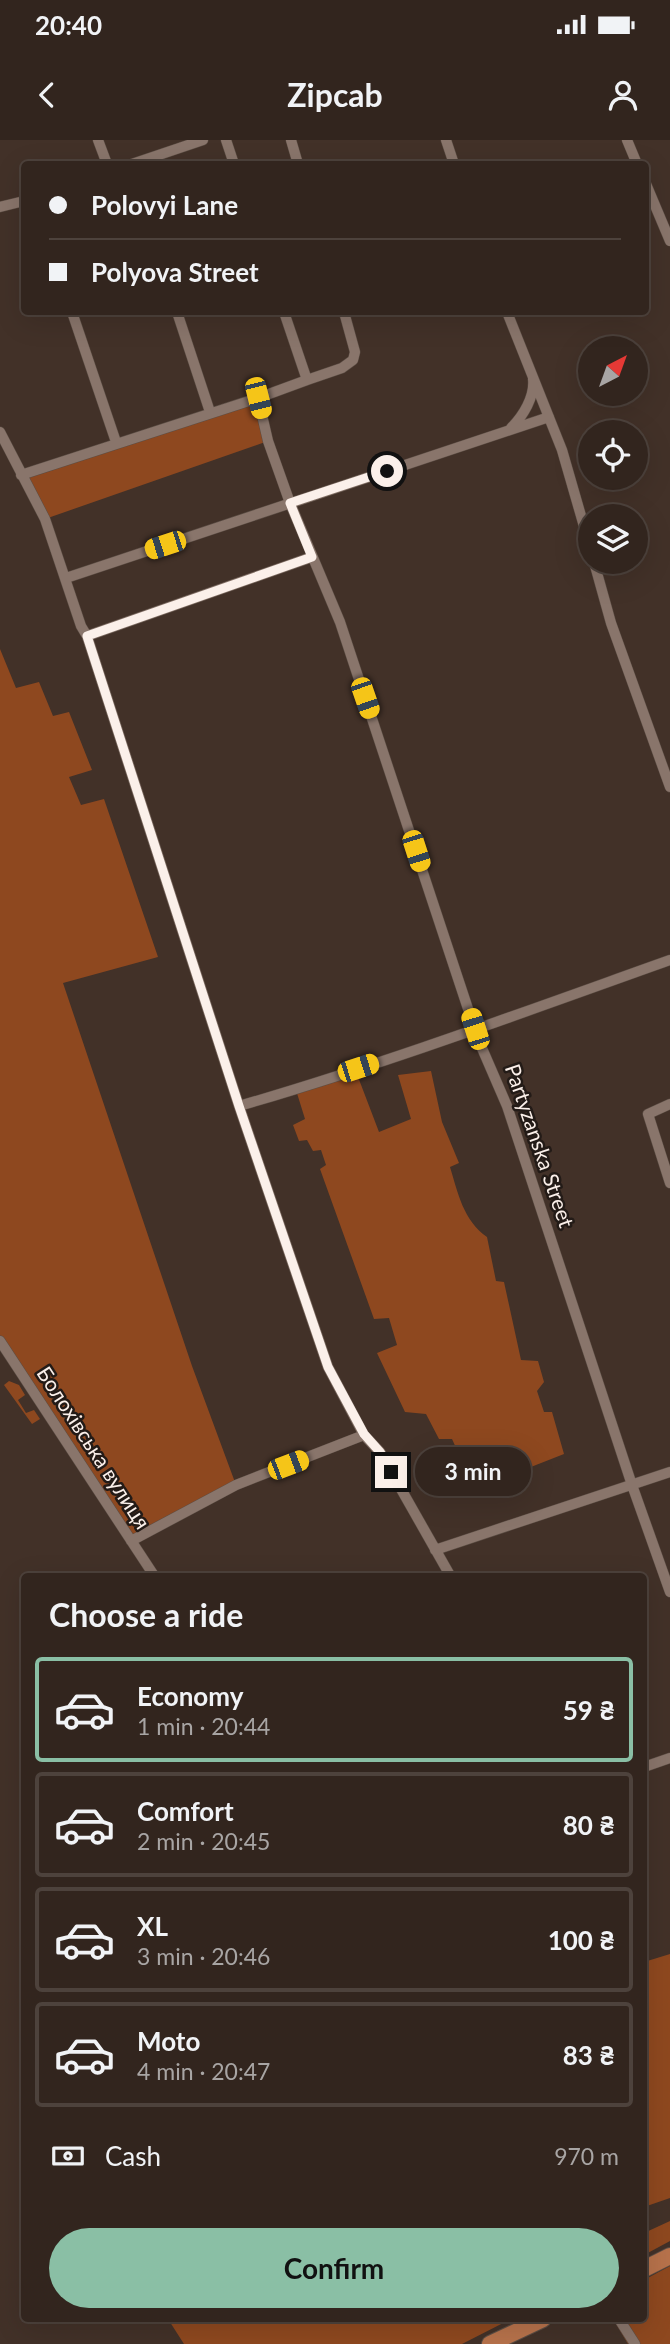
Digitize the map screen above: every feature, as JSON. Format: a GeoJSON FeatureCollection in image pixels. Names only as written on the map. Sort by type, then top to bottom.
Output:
{"type":"FeatureCollection","features":[{"type":"Feature","properties":{"kind":"main road"},"geometry":{"type":"LineString","coordinates":[[647,2268],[670,2256]]}},
{"type":"Feature","properties":{"kind":"main road"},"geometry":{"type":"LineString","coordinates":[[490,2344],[537,2322]]}},
{"type":"Feature","properties":{"kind":"street"},"geometry":{"type":"LineString","coordinates":[[98,140],[106,161]]}},
{"type":"Feature","properties":{"kind":"street"},"geometry":{"type":"LineString","coordinates":[[141,161],[203,140]]}},
{"type":"Feature","properties":{"kind":"street"},"geometry":{"type":"LineString","coordinates":[[226,140],[233,161]]}},
{"type":"Feature","properties":{"kind":"street"},"geometry":{"type":"LineString","coordinates":[[290,140],[297,161]]}},
{"type":"Feature","properties":{"kind":"street"},"geometry":{"type":"LineString","coordinates":[[446,140],[453,161]]}},
{"type":"Feature","properties":{"kind":"street"},"geometry":{"type":"LineString","coordinates":[[627,140],[636,161]]}},
{"type":"Feature","properties":{"kind":"street"},"geometry":{"type":"LineString","coordinates":[[649,191],[670,241]]}},
{"type":"Feature","properties":{"kind":"street"},"geometry":{"type":"LineString","coordinates":[[0,207],[21,202]]}},
{"type":"Feature","properties":{"kind":"street"},"geometry":{"type":"LineString","coordinates":[[73,315],[116,442]]}},
{"type":"Feature","properties":{"kind":"street"},"geometry":{"type":"LineString","coordinates":[[178,315],[210,412]]}},
{"type":"Feature","properties":{"kind":"street"},"geometry":{"type":"LineString","coordinates":[[285,315],[307,380]]}},
{"type":"Feature","properties":{"kind":"street"},"geometry":{"type":"LineString","coordinates":[[21,475],[342,368],[353,360],[355,352],[345,315]]}},
{"type":"Feature","properties":{"kind":"street"},"geometry":{"type":"LineString","coordinates":[[508,315],[562,450],[578,505]]}},
{"type":"Feature","properties":{"kind":"street"},"geometry":{"type":"LineString","coordinates":[[508,430],[518,421],[531,397],[534,386],[532,372]]}},
{"type":"Feature","properties":{"kind":"street","name":"Partyzanska Street"},"geometry":{"type":"LineString","coordinates":[[258,398],[268,441],[290,503],[340,622],[475,1029],[507,1106],[670,1592]]}},
{"type":"Feature","properties":{"kind":"street"},"geometry":{"type":"LineString","coordinates":[[66,578],[549,417]]}},
{"type":"Feature","properties":{"kind":"street"},"geometry":{"type":"LineString","coordinates":[[0,432],[45,519],[81,626],[87,636],[239,1106],[328,1367],[364,1434],[380,1452],[449,1573]]}},
{"type":"Feature","properties":{"kind":"street"},"geometry":{"type":"LineString","coordinates":[[87,636],[312,557]]}},
{"type":"Feature","properties":{"kind":"street"},"geometry":{"type":"LineString","coordinates":[[597,574],[611,623],[670,787]]}},
{"type":"Feature","properties":{"kind":"street"},"geometry":{"type":"LineString","coordinates":[[239,1106],[296,1090],[670,960]]}},
{"type":"Feature","properties":{"kind":"street"},"geometry":{"type":"LineString","coordinates":[[670,1104],[648,1114],[670,1183]]}},
{"type":"Feature","properties":{"kind":"street","name":"Болохівська вулиця"},"geometry":{"type":"LineString","coordinates":[[0,1341],[152,1573]]}},
{"type":"Feature","properties":{"kind":"street"},"geometry":{"type":"LineString","coordinates":[[131,1541],[236,1485],[364,1434]]}},
{"type":"Feature","properties":{"kind":"street"},"geometry":{"type":"LineString","coordinates":[[435,1550],[670,1472]]}},
{"type":"Feature","properties":{"kind":"street"},"geometry":{"type":"LineString","coordinates":[[647,1766],[670,1758]]}},
{"type":"Feature","properties":{"kind":"street"},"geometry":{"type":"LineString","coordinates":[[621,2322],[635,2344]]}},
{"type":"Feature","properties":{"kind":"shaded area"},"geometry":{"type":"Polygon","coordinates":[[[258,398],[268,441],[45,519],[21,475],[258,398]]]}},
{"type":"Feature","properties":{"kind":"shaded area"},"geometry":{"type":"Polygon","coordinates":[[[0,649],[16,688],[39,682],[53,716],[69,712],[92,770],[69,777],[81,805],[104,799],[158,957],[63,983],[192,1366],[236,1485],[131,1541],[0,1341],[0,649]]]}},
{"type":"Feature","properties":{"kind":"shaded area"},"geometry":{"type":"Polygon","coordinates":[[[355,1069],[379,1132],[411,1119],[398,1075],[431,1071],[442,1122],[459,1163],[450,1167],[459,1196],[472,1223],[487,1237],[496,1281],[504,1282],[521,1360],[538,1361],[544,1382],[537,1391],[544,1412],[552,1412],[564,1454],[475,1489],[452,1439],[439,1439],[426,1414],[405,1412],[377,1353],[397,1345],[389,1318],[374,1319],[320,1169],[326,1165],[321,1150],[313,1151],[307,1140],[299,1141],[293,1125],[305,1119],[296,1090],[355,1069]]]}},
{"type":"Feature","properties":{"kind":"shaded area"},"geometry":{"type":"Polygon","coordinates":[[[9,1381],[19,1385],[25,1395],[18,1400],[26,1413],[34,1410],[40,1419],[32,1424],[4,1385],[9,1381]]]}},
{"type":"Feature","properties":{"kind":"shaded area"},"geometry":{"type":"Polygon","coordinates":[[[670,1954],[670,2198],[647,2206],[647,1961],[670,1954]]]}},
{"type":"Feature","properties":{"kind":"shaded area"},"geometry":{"type":"Polygon","coordinates":[[[670,2221],[670,2241],[647,2253],[647,2232],[670,2221]]]}},
{"type":"Feature","properties":{"kind":"shaded area"},"geometry":{"type":"Polygon","coordinates":[[[670,2266],[670,2344],[628,2344],[615,2322],[647,2322],[647,2278],[670,2266]]]}},
{"type":"Feature","properties":{"kind":"shaded area"},"geometry":{"type":"Polygon","coordinates":[[[170,2322],[505,2322],[462,2344],[184,2344],[170,2322]]]}},
{"type":"Feature","properties":{"kind":"route"},"geometry":{"type":"LineString","coordinates":[[387,471],[290,503],[312,557],[87,636],[239,1106],[328,1367],[364,1434],[380,1452],[391,1472]]}}]}
